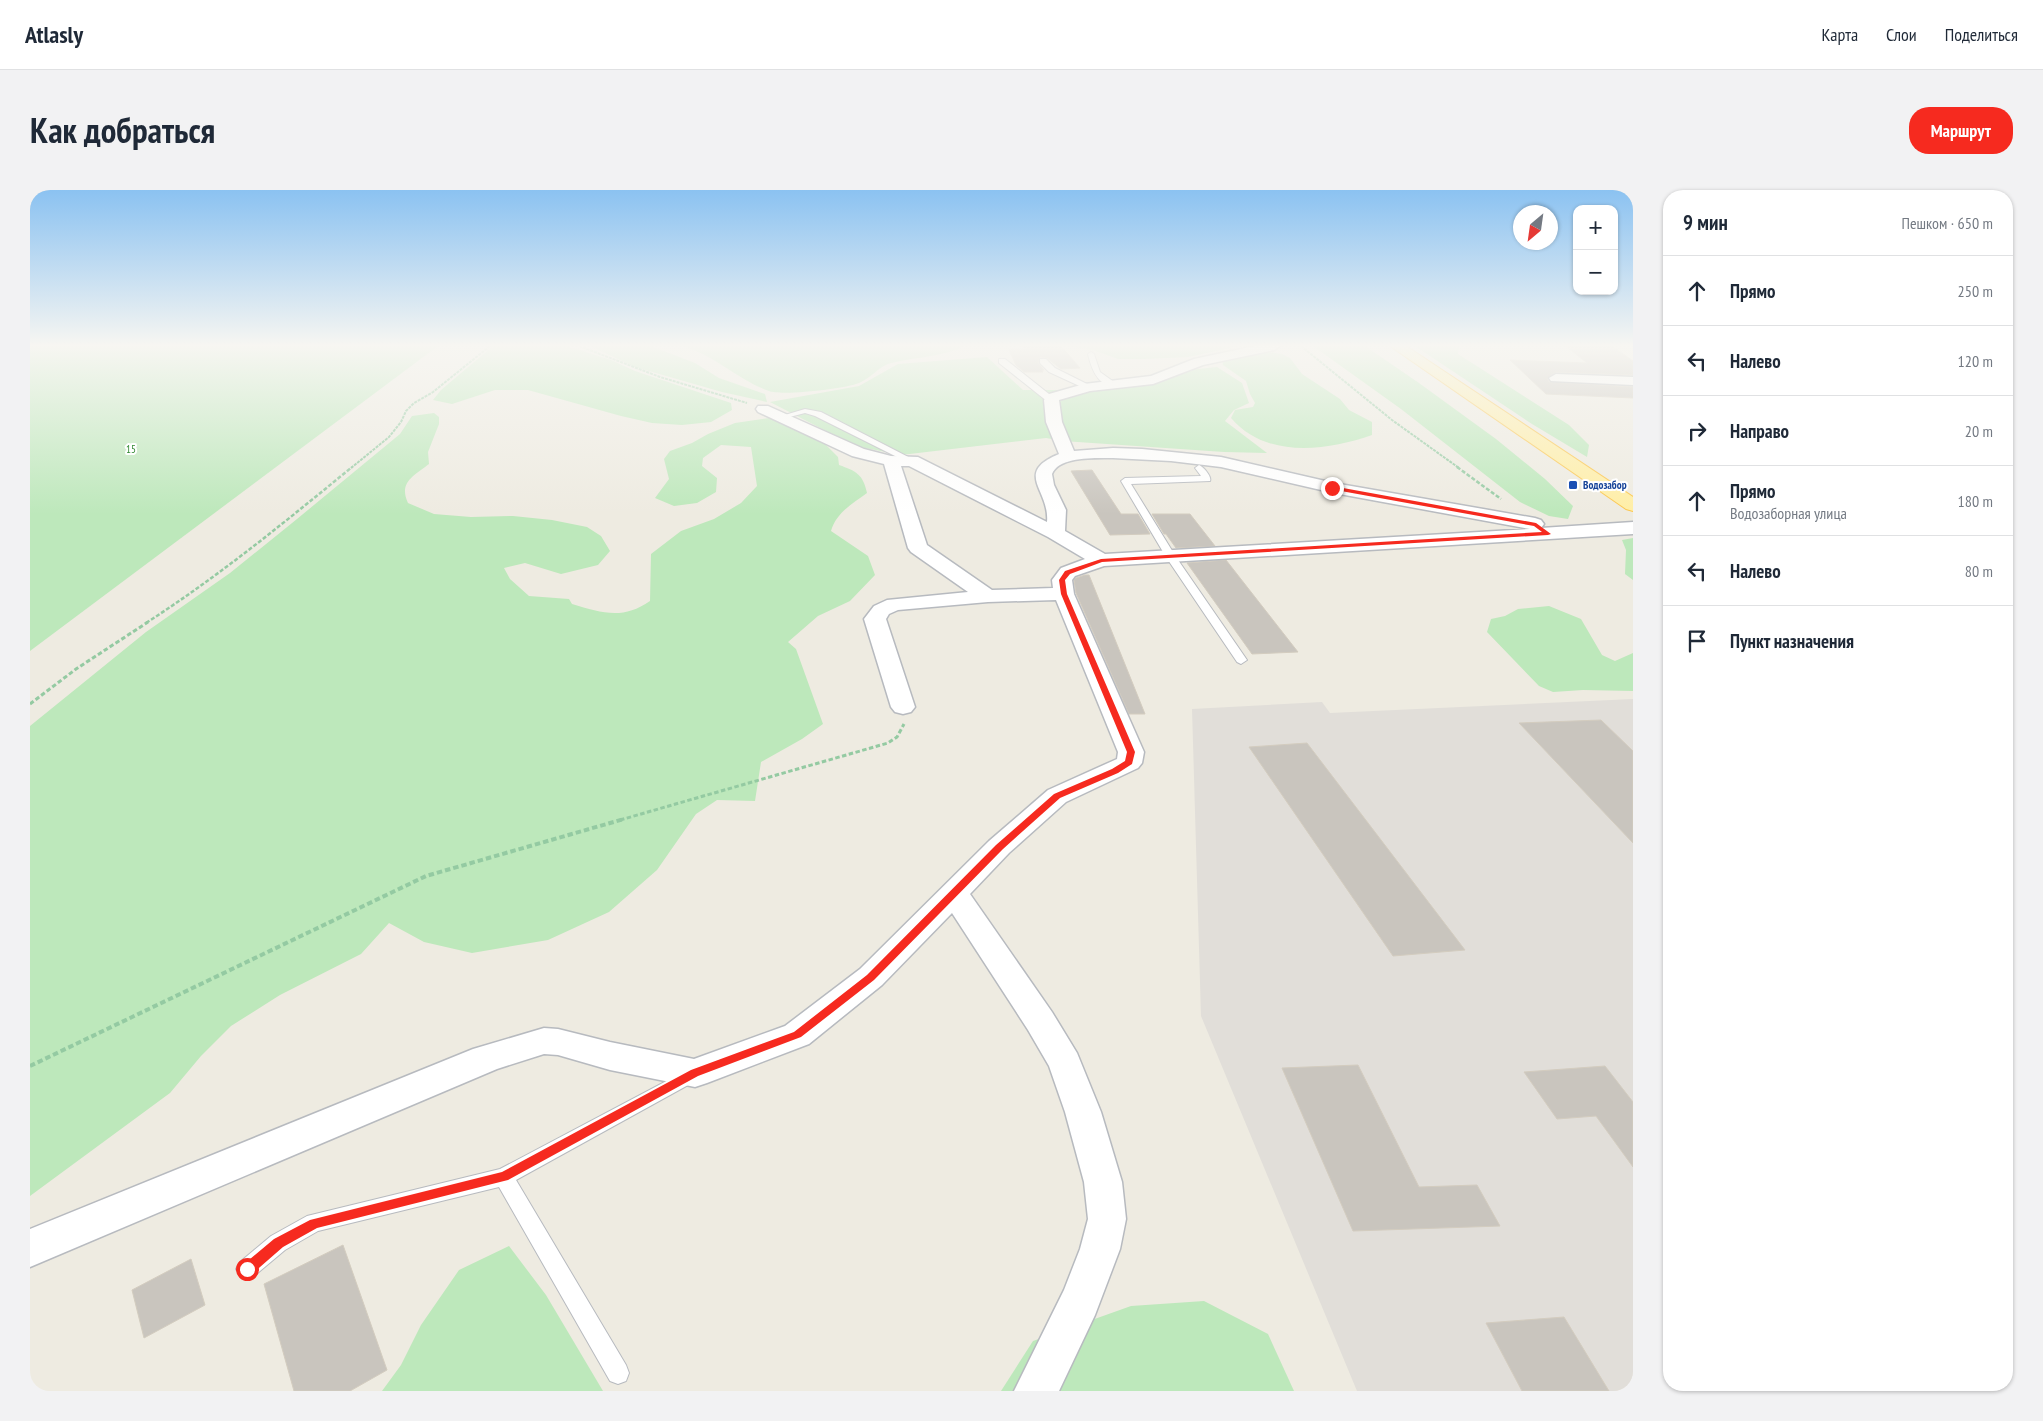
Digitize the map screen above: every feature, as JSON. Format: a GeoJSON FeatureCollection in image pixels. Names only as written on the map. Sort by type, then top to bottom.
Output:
{"type":"FeatureCollection","features":[{"type":"Feature","properties":{"kind":"main road"},"geometry":{"type":"LineString","coordinates":[[1480,402],[1633,505]]}},
{"type":"Feature","properties":{"kind":"street"},"geometry":{"type":"LineString","coordinates":[[1051,402],[1054,426],[1069,457]]}},
{"type":"Feature","properties":{"kind":"street"},"geometry":{"type":"LineString","coordinates":[[763,409],[858,453],[891,460],[912,461],[1055,533],[1101,560]]}},
{"type":"Feature","properties":{"kind":"street"},"geometry":{"type":"LineString","coordinates":[[1055,533],[1056,507],[1043,482],[1044,471],[1052,463],[1069,457],[1101,454],[1214,461],[1332,488],[1536,524]]}},
{"type":"Feature","properties":{"kind":"street"},"geometry":{"type":"LineString","coordinates":[[891,460],[918,548],[988,596]]}},
{"type":"Feature","properties":{"kind":"street"},"geometry":{"type":"LineString","coordinates":[[30,1248],[485,1059],[530,1044],[544,1041],[558,1042],[610,1056],[694,1073],[797,1034],[871,977],[1000,847],[1057,796],[1122,767],[1129,762],[1131,752],[1064,594],[1062,580],[1068,572],[1101,560],[1633,528]]}},
{"type":"Feature","properties":{"kind":"street"},"geometry":{"type":"LineString","coordinates":[[903,707],[874,619],[881,610],[894,604],[988,596],[1064,594]]}},
{"type":"Feature","properties":{"kind":"street"},"geometry":{"type":"LineString","coordinates":[[954,893],[1040,1021],[1065,1064],[1103,1182],[1107,1219],[1100,1249],[1080,1301],[1036,1391]]}},
{"type":"Feature","properties":{"kind":"lane"},"geometry":{"type":"LineString","coordinates":[[782,417],[800,412],[818,414],[912,461]]}},
{"type":"Feature","properties":{"kind":"lane"},"geometry":{"type":"LineString","coordinates":[[1200,468],[1207,479],[1125,481],[1171,557],[1241,660]]}},
{"type":"Feature","properties":{"kind":"lane"},"geometry":{"type":"LineString","coordinates":[[247,1269],[278,1243],[314,1224],[504,1176],[694,1073]]}},
{"type":"Feature","properties":{"kind":"lane"},"geometry":{"type":"LineString","coordinates":[[504,1176],[618,1373]]}},
{"type":"Feature","properties":{"kind":"path"},"geometry":{"type":"LineString","coordinates":[[30,704],[76,669],[197,590],[260,542],[389,437],[401,422],[406,411],[416,402]]}},
{"type":"Feature","properties":{"kind":"path"},"geometry":{"type":"LineString","coordinates":[[741,402],[763,409]]}},
{"type":"Feature","properties":{"kind":"path"},"geometry":{"type":"LineString","coordinates":[[1370,402],[1536,524]]}},
{"type":"Feature","properties":{"kind":"path"},"geometry":{"type":"LineString","coordinates":[[30,1066],[426,876],[888,743],[897,737],[903,729],[906,719],[903,707]]}},
{"type":"Feature","properties":{"kind":"shaded area"},"geometry":{"type":"Polygon","coordinates":[[[1633,699],[1633,1391],[1357,1391],[1201,1016],[1192,709],[1322,702],[1330,713],[1633,699]]]}},
{"type":"Feature","properties":{"kind":"green space","name":"15"},"geometry":{"type":"Polygon","coordinates":[[[30,402],[363,402],[30,651],[30,402]]]}},
{"type":"Feature","properties":{"kind":"green space"},"geometry":{"type":"Polygon","coordinates":[[[571,402],[728,402],[731,403],[732,410],[711,422],[682,425],[652,423],[571,402]]]}},
{"type":"Feature","properties":{"kind":"green space"},"geometry":{"type":"Polygon","coordinates":[[[770,402],[1249,402],[1234,410],[1225,421],[1267,453],[1224,452],[1063,441],[1046,438],[901,455],[855,446],[770,402]]]}},
{"type":"Feature","properties":{"kind":"green space"},"geometry":{"type":"Polygon","coordinates":[[[1342,402],[1349,410],[1372,422],[1372,435],[1335,445],[1297,448],[1279,446],[1261,440],[1245,431],[1231,418],[1235,410],[1253,407],[1255,403],[1342,402]]]}},
{"type":"Feature","properties":{"kind":"green space"},"geometry":{"type":"Polygon","coordinates":[[[1391,402],[1445,402],[1496,439],[1545,479],[1573,506],[1568,519],[1549,516],[1520,502],[1391,402]]]}},
{"type":"Feature","properties":{"kind":"green space"},"geometry":{"type":"Polygon","coordinates":[[[1499,402],[1533,402],[1569,425],[1589,445],[1587,457],[1499,402]]]}},
{"type":"Feature","properties":{"kind":"green space"},"geometry":{"type":"Polygon","coordinates":[[[434,413],[439,417],[439,424],[428,452],[429,464],[407,484],[405,496],[408,503],[434,514],[471,517],[513,516],[552,520],[587,527],[601,536],[610,551],[598,565],[561,574],[525,563],[504,568],[510,579],[529,596],[569,599],[572,604],[612,613],[631,611],[650,601],[651,554],[681,531],[714,519],[741,503],[757,486],[751,447],[721,445],[703,458],[702,466],[717,478],[716,492],[697,503],[674,506],[655,498],[669,479],[664,459],[670,451],[735,423],[776,417],[813,432],[838,457],[839,465],[854,471],[863,481],[867,493],[841,514],[831,531],[868,556],[875,575],[850,601],[818,616],[788,642],[796,649],[823,724],[802,739],[761,762],[755,801],[717,800],[696,814],[657,870],[609,912],[548,940],[472,953],[424,942],[389,923],[361,954],[280,995],[231,1026],[201,1056],[170,1093],[30,1196],[30,726],[146,632],[230,573],[297,519],[400,434],[412,416],[434,413]]]}},
{"type":"Feature","properties":{"kind":"green space"},"geometry":{"type":"Polygon","coordinates":[[[1633,538],[1633,580],[1625,574],[1626,550],[1622,540],[1633,538]]]}},
{"type":"Feature","properties":{"kind":"green space"},"geometry":{"type":"Polygon","coordinates":[[[1549,606],[1581,619],[1602,655],[1615,661],[1633,653],[1633,691],[1583,690],[1553,692],[1539,686],[1487,632],[1491,619],[1505,616],[1518,609],[1549,606]]]}},
{"type":"Feature","properties":{"kind":"green space"},"geometry":{"type":"Polygon","coordinates":[[[509,1246],[546,1295],[603,1391],[382,1391],[401,1365],[421,1325],[459,1270],[509,1246]]]}},
{"type":"Feature","properties":{"kind":"green space"},"geometry":{"type":"Polygon","coordinates":[[[1204,1301],[1268,1334],[1294,1391],[1001,1391],[1033,1341],[1131,1306],[1204,1301]]]}},
{"type":"Feature","properties":{"kind":"building"},"geometry":{"type":"Polygon","coordinates":[[[1092,470],[1121,514],[1138,514],[1150,534],[1110,535],[1071,471],[1092,470]]]}},
{"type":"Feature","properties":{"kind":"building"},"geometry":{"type":"Polygon","coordinates":[[[1152,514],[1190,514],[1215,546],[1176,548],[1166,534],[1164,534],[1152,514]]]}},
{"type":"Feature","properties":{"kind":"building"},"geometry":{"type":"Polygon","coordinates":[[[1226,560],[1298,652],[1252,654],[1187,563],[1226,560]]]}},
{"type":"Feature","properties":{"kind":"building"},"geometry":{"type":"Polygon","coordinates":[[[1089,575],[1145,714],[1129,714],[1076,593],[1074,580],[1089,575]]]}},
{"type":"Feature","properties":{"kind":"building"},"geometry":{"type":"Polygon","coordinates":[[[1601,720],[1633,751],[1633,843],[1519,723],[1601,720]]]}},
{"type":"Feature","properties":{"kind":"building"},"geometry":{"type":"Polygon","coordinates":[[[1307,743],[1465,950],[1393,956],[1249,747],[1307,743]]]}},
{"type":"Feature","properties":{"kind":"building"},"geometry":{"type":"Polygon","coordinates":[[[1358,1065],[1419,1187],[1477,1185],[1500,1226],[1353,1231],[1282,1068],[1358,1065]]]}},
{"type":"Feature","properties":{"kind":"building"},"geometry":{"type":"Polygon","coordinates":[[[1605,1066],[1633,1102],[1633,1167],[1596,1116],[1557,1119],[1524,1072],[1605,1066]]]}},
{"type":"Feature","properties":{"kind":"building"},"geometry":{"type":"Polygon","coordinates":[[[343,1245],[387,1370],[350,1391],[294,1391],[264,1284],[343,1245]]]}},
{"type":"Feature","properties":{"kind":"building"},"geometry":{"type":"Polygon","coordinates":[[[191,1259],[205,1305],[144,1338],[132,1290],[191,1259]]]}},
{"type":"Feature","properties":{"kind":"building"},"geometry":{"type":"Polygon","coordinates":[[[1564,1317],[1609,1391],[1522,1391],[1486,1323],[1564,1317]]]}},
{"type":"Feature","properties":{"kind":"place","name":"Водозабор"},"geometry":{"type":"Point","coordinates":[1573,485]}},
{"type":"Feature","properties":{"kind":"route"},"geometry":{"type":"LineString","coordinates":[[247,1269],[278,1243],[314,1224],[504,1176],[694,1073],[797,1034],[871,977],[1000,847],[1057,796],[1115,771],[1129,762],[1131,752],[1064,594],[1062,580],[1068,572],[1101,560],[1548,534],[1536,524],[1332,488]]}}]}
